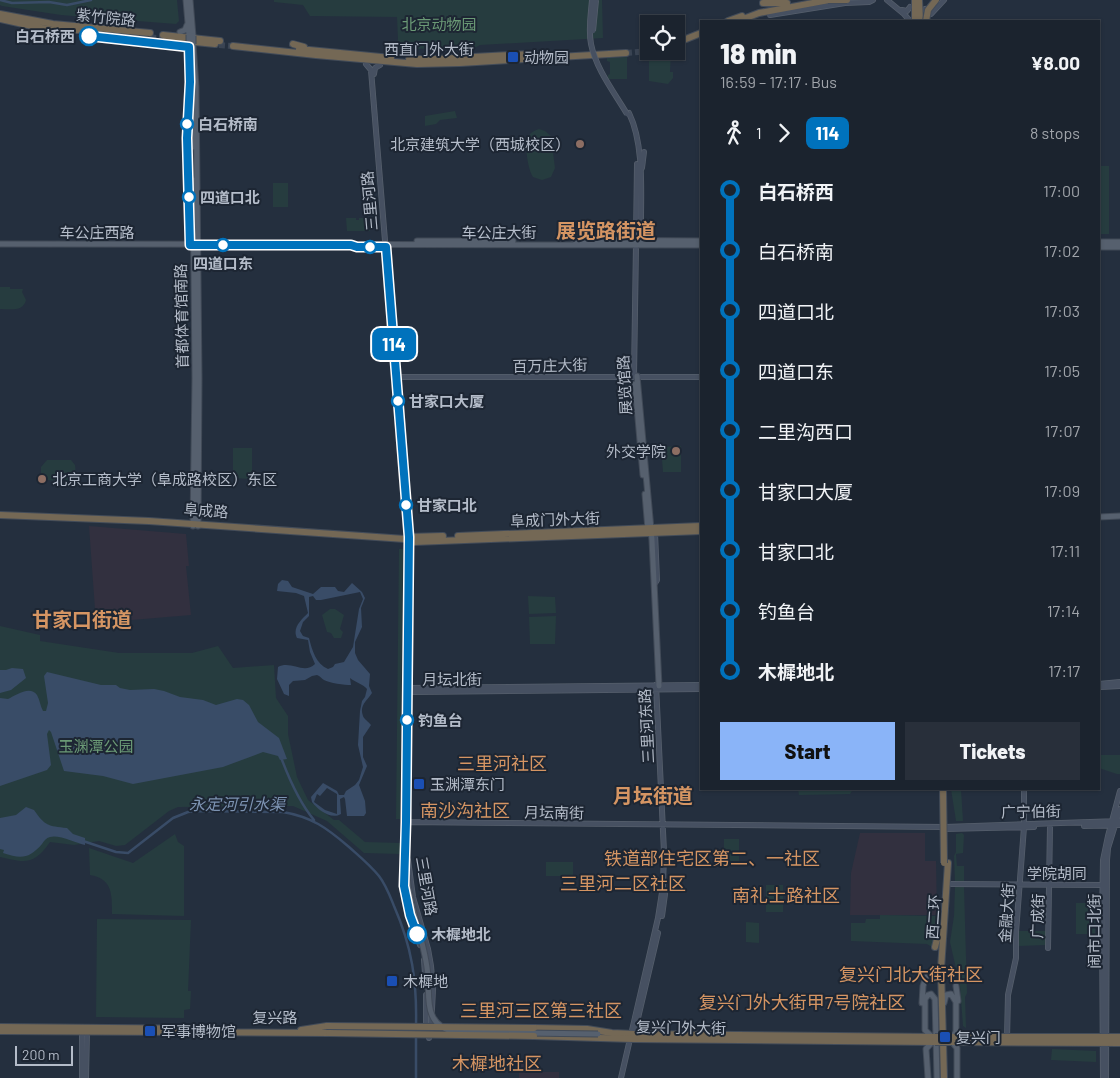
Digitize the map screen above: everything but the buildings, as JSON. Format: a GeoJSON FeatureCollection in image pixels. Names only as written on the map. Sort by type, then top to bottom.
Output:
{"type":"FeatureCollection","features":[{"type":"Feature","properties":{"kind":"highway"},"geometry":{"type":"LineString","coordinates":[[741,20],[806,0]]}},
{"type":"Feature","properties":{"kind":"highway"},"geometry":{"type":"LineString","coordinates":[[731,20],[760,9],[847,0]]}},
{"type":"Feature","properties":{"kind":"highway"},"geometry":{"type":"LineString","coordinates":[[915,0],[915,20]]}},
{"type":"Feature","properties":{"kind":"highway"},"geometry":{"type":"LineString","coordinates":[[920,0],[920,20]]}},
{"type":"Feature","properties":{"kind":"highway"},"geometry":{"type":"LineString","coordinates":[[927,20],[928,10],[936,0]]}},
{"type":"Feature","properties":{"kind":"highway"},"geometry":{"type":"LineString","coordinates":[[763,3],[786,6]]}},
{"type":"Feature","properties":{"kind":"highway"},"geometry":{"type":"LineString","coordinates":[[770,15],[786,6]]}},
{"type":"Feature","properties":{"kind":"highway","name":"紫竹院路"},"geometry":{"type":"LineString","coordinates":[[0,14],[52,27]]}},
{"type":"Feature","properties":{"kind":"highway","name":"紫竹院路"},"geometry":{"type":"LineString","coordinates":[[0,19],[14,23],[150,36]]}},
{"type":"Feature","properties":{"kind":"highway"},"geometry":{"type":"LineString","coordinates":[[52,27],[68,20]]}},
{"type":"Feature","properties":{"kind":"highway"},"geometry":{"type":"LineString","coordinates":[[14,23],[36,31]]}},
{"type":"Feature","properties":{"kind":"highway"},"geometry":{"type":"LineString","coordinates":[[52,27],[72,34]]}},
{"type":"Feature","properties":{"kind":"highway"},"geometry":{"type":"LineString","coordinates":[[685,41],[700,35]]}},
{"type":"Feature","properties":{"kind":"highway"},"geometry":{"type":"LineString","coordinates":[[163,37],[219,43]]}},
{"type":"Feature","properties":{"kind":"highway","name":"西直门外大街"},"geometry":{"type":"LineString","coordinates":[[233,44],[317,53],[458,60]]}},
{"type":"Feature","properties":{"kind":"highway"},"geometry":{"type":"LineString","coordinates":[[293,44],[317,53]]}},
{"type":"Feature","properties":{"kind":"highway"},"geometry":{"type":"LineString","coordinates":[[458,60],[480,51]]}},
{"type":"Feature","properties":{"kind":"highway","name":"西直门外大街"},"geometry":{"type":"LineString","coordinates":[[317,53],[354,59],[417,64],[626,51]]}},
{"type":"Feature","properties":{"kind":"highway"},"geometry":{"type":"LineString","coordinates":[[287,55],[317,53]]}},
{"type":"Feature","properties":{"kind":"highway"},"geometry":{"type":"LineString","coordinates":[[428,55],[436,59]]}},
{"type":"Feature","properties":{"kind":"highway"},"geometry":{"type":"LineString","coordinates":[[354,59],[365,64]]}},
{"type":"Feature","properties":{"kind":"highway"},"geometry":{"type":"LineString","coordinates":[[458,60],[482,66]]}},
{"type":"Feature","properties":{"kind":"highway","name":"阜成路"},"geometry":{"type":"LineString","coordinates":[[0,511],[195,524]]}},
{"type":"Feature","properties":{"kind":"highway","name":"阜成路"},"geometry":{"type":"LineString","coordinates":[[0,514],[409,537]]}},
{"type":"Feature","properties":{"kind":"highway"},"geometry":{"type":"LineString","coordinates":[[684,523],[693,526]]}},
{"type":"Feature","properties":{"kind":"highway","name":"阜成门外大街"},"geometry":{"type":"LineString","coordinates":[[409,537],[414,542],[700,526]]}},
{"type":"Feature","properties":{"kind":"highway","name":"阜成门外大街"},"geometry":{"type":"LineString","coordinates":[[650,529],[700,531]]}},
{"type":"Feature","properties":{"kind":"highway","name":"西二环"},"geometry":{"type":"LineString","coordinates":[[942,1077],[938,982],[943,932],[946,863],[944,790]]}},
{"type":"Feature","properties":{"kind":"highway"},"geometry":{"type":"LineString","coordinates":[[935,947],[943,932]]}},
{"type":"Feature","properties":{"kind":"highway"},"geometry":{"type":"LineString","coordinates":[[943,932],[947,950]]}},
{"type":"Feature","properties":{"kind":"highway","name":"复兴门外大街"},"geometry":{"type":"LineString","coordinates":[[429,1025],[587,1029],[614,1036]]}},
{"type":"Feature","properties":{"kind":"highway","name":"复兴路"},"geometry":{"type":"LineString","coordinates":[[0,1031],[300,1030],[327,1026],[429,1025]]}},
{"type":"Feature","properties":{"kind":"highway","name":"复兴路"},"geometry":{"type":"LineString","coordinates":[[0,1027],[429,1035]]}},
{"type":"Feature","properties":{"kind":"highway","name":"复兴门外大街"},"geometry":{"type":"LineString","coordinates":[[429,1035],[962,1040]]}},
{"type":"Feature","properties":{"kind":"highway"},"geometry":{"type":"LineString","coordinates":[[962,1040],[1104,1040],[1120,1037]]}},
{"type":"Feature","properties":{"kind":"highway"},"geometry":{"type":"LineString","coordinates":[[962,1040],[1008,1038],[1104,1040],[1120,1043]]}},
{"type":"Feature","properties":{"kind":"main road"},"geometry":{"type":"LineString","coordinates":[[186,0],[190,40]]}},
{"type":"Feature","properties":{"kind":"main road"},"geometry":{"type":"LineString","coordinates":[[190,0],[190,40]]}},
{"type":"Feature","properties":{"kind":"main road"},"geometry":{"type":"LineString","coordinates":[[594,0],[593,35],[595,49],[602,67],[628,114]]}},
{"type":"Feature","properties":{"kind":"main road"},"geometry":{"type":"LineString","coordinates":[[763,3],[780,0]]}},
{"type":"Feature","properties":{"kind":"main road"},"geometry":{"type":"LineString","coordinates":[[887,0],[909,20]]}},
{"type":"Feature","properties":{"kind":"main road"},"geometry":{"type":"LineString","coordinates":[[892,0],[904,12],[908,11],[910,7]]}},
{"type":"Feature","properties":{"kind":"main road"},"geometry":{"type":"LineString","coordinates":[[928,20],[946,0]]}},
{"type":"Feature","properties":{"kind":"main road"},"geometry":{"type":"LineString","coordinates":[[924,9],[926,13],[931,14],[946,0]]}},
{"type":"Feature","properties":{"kind":"main road"},"geometry":{"type":"LineString","coordinates":[[770,15],[832,2],[871,1]]}},
{"type":"Feature","properties":{"kind":"main road"},"geometry":{"type":"LineString","coordinates":[[180,32],[186,28],[187,20]]}},
{"type":"Feature","properties":{"kind":"main road","name":"首都体育馆南路"},"geometry":{"type":"LineString","coordinates":[[190,40],[199,378],[195,524]]}},
{"type":"Feature","properties":{"kind":"main road","name":"三里河路"},"geometry":{"type":"LineString","coordinates":[[365,64],[371,70],[398,377],[409,537],[407,857],[413,897],[428,949],[433,989],[429,1025]]}},
{"type":"Feature","properties":{"kind":"main road","name":"三里河路"},"geometry":{"type":"LineString","coordinates":[[380,65],[374,70],[374,79],[409,537]]}},
{"type":"Feature","properties":{"kind":"main road","name":"展览馆路"},"geometry":{"type":"LineString","coordinates":[[628,114],[636,126],[638,138],[640,186],[636,376],[650,529]]}},
{"type":"Feature","properties":{"kind":"main road","name":"展览馆路"},"geometry":{"type":"LineString","coordinates":[[628,114],[637,148],[639,242]]}},
{"type":"Feature","properties":{"kind":"main road"},"geometry":{"type":"LineString","coordinates":[[640,186],[644,152]]}},
{"type":"Feature","properties":{"kind":"main road"},"geometry":{"type":"LineString","coordinates":[[1100,242],[1120,242]]}},
{"type":"Feature","properties":{"kind":"main road","name":"车公庄西路"},"geometry":{"type":"LineString","coordinates":[[0,243],[386,243]]}},
{"type":"Feature","properties":{"kind":"main road","name":"车公庄西路"},"geometry":{"type":"LineString","coordinates":[[196,243],[351,245],[386,243]]}},
{"type":"Feature","properties":{"kind":"main road","name":"车公庄大街"},"geometry":{"type":"LineString","coordinates":[[386,243],[700,243]]}},
{"type":"Feature","properties":{"kind":"main road"},"geometry":{"type":"LineString","coordinates":[[351,245],[357,247]]}},
{"type":"Feature","properties":{"kind":"main road"},"geometry":{"type":"LineString","coordinates":[[1100,247],[1120,247]]}},
{"type":"Feature","properties":{"kind":"main road","name":"百万庄大街"},"geometry":{"type":"LineString","coordinates":[[398,377],[700,377]]}},
{"type":"Feature","properties":{"kind":"main road"},"geometry":{"type":"LineString","coordinates":[[1100,515],[1120,515]]}},
{"type":"Feature","properties":{"kind":"main road","name":"三里河东路"},"geometry":{"type":"LineString","coordinates":[[650,529],[658,687]]}},
{"type":"Feature","properties":{"kind":"main road","name":"三里河东路"},"geometry":{"type":"LineString","coordinates":[[622,1078],[664,904],[667,871],[650,529]]}},
{"type":"Feature","properties":{"kind":"main road"},"geometry":{"type":"LineString","coordinates":[[1100,685],[1120,682]]}},
{"type":"Feature","properties":{"kind":"main road","name":"月坛北街"},"geometry":{"type":"LineString","coordinates":[[409,690],[700,685]]}},
{"type":"Feature","properties":{"kind":"main road"},"geometry":{"type":"LineString","coordinates":[[1100,685],[1120,686]]}},
{"type":"Feature","properties":{"kind":"main road","name":"月坛北街"},"geometry":{"type":"LineString","coordinates":[[658,687],[700,689]]}},
{"type":"Feature","properties":{"kind":"main road","name":"金融大街"},"geometry":{"type":"LineString","coordinates":[[1008,1038],[1009,995],[1017,964],[1017,932],[1025,825],[1025,790]]}},
{"type":"Feature","properties":{"kind":"main road"},"geometry":{"type":"LineString","coordinates":[[1115,823],[1120,791]]}},
{"type":"Feature","properties":{"kind":"main road"},"geometry":{"type":"LineString","coordinates":[[1115,823],[1120,809]]}},
{"type":"Feature","properties":{"kind":"main road","name":"月坛南街"},"geometry":{"type":"LineString","coordinates":[[408,822],[940,829],[949,827]]}},
{"type":"Feature","properties":{"kind":"main road","name":"广宁伯街"},"geometry":{"type":"LineString","coordinates":[[949,827],[1115,823]]}},
{"type":"Feature","properties":{"kind":"main road","name":"广宁伯街"},"geometry":{"type":"LineString","coordinates":[[1025,825],[1050,826],[1115,823]]}},
{"type":"Feature","properties":{"kind":"main road","name":"闹市口北街"},"geometry":{"type":"LineString","coordinates":[[1105,971],[1103,885],[1105,848],[1115,823]]}},
{"type":"Feature","properties":{"kind":"main road","name":"闹市口北街"},"geometry":{"type":"LineString","coordinates":[[1105,1078],[1107,860],[1115,823]]}},
{"type":"Feature","properties":{"kind":"main road","name":"月坛南街"},"geometry":{"type":"LineString","coordinates":[[665,825],[949,827]]}},
{"type":"Feature","properties":{"kind":"main road","name":"广成街"},"geometry":{"type":"LineString","coordinates":[[1048,948],[1050,826]]}},
{"type":"Feature","properties":{"kind":"main road"},"geometry":{"type":"LineString","coordinates":[[407,857],[411,907],[427,962],[430,1010],[433,1018],[440,1026],[456,1032],[598,1034],[614,1036]]}},
{"type":"Feature","properties":{"kind":"main road","name":"三里河路"},"geometry":{"type":"LineString","coordinates":[[407,857],[403,875],[405,896],[422,951],[429,1025]]}},
{"type":"Feature","properties":{"kind":"main road","name":"学院胡同"},"geometry":{"type":"LineString","coordinates":[[951,884],[1103,885]]}},
{"type":"Feature","properties":{"kind":"main road"},"geometry":{"type":"LineString","coordinates":[[927,974],[922,991],[923,1032],[920,1040],[925,1050],[927,1078]]}},
{"type":"Feature","properties":{"kind":"main road"},"geometry":{"type":"LineString","coordinates":[[956,986],[957,1032],[962,1040],[958,1048],[958,1078]]}},
{"type":"Feature","properties":{"kind":"main road"},"geometry":{"type":"LineString","coordinates":[[426,990],[431,991],[433,989]]}},
{"type":"Feature","properties":{"kind":"main road"},"geometry":{"type":"LineString","coordinates":[[942,1077],[944,1001],[947,993],[951,994],[956,1002],[956,1032],[951,1040],[957,1048],[958,1078]]}},
{"type":"Feature","properties":{"kind":"main road"},"geometry":{"type":"LineString","coordinates":[[927,1078],[926,1050],[933,1040],[925,1030],[925,999],[931,994],[933,995],[942,1077]]}},
{"type":"Feature","properties":{"kind":"main road"},"geometry":{"type":"LineString","coordinates":[[84,1030],[84,1078]]}},
{"type":"Feature","properties":{"kind":"shaded area"},"geometry":{"type":"Polygon","coordinates":[[[89,526],[186,534],[189,566],[186,566],[191,615],[96,623],[89,526]]]}},
{"type":"Feature","properties":{"kind":"shaded area"},"geometry":{"type":"Polygon","coordinates":[[[860,833],[925,833],[925,861],[936,861],[937,915],[850,915],[851,873],[860,833]]]}},
{"type":"Feature","properties":{"kind":"shaded area"},"geometry":{"type":"Polygon","coordinates":[[[519,1063],[535,1064],[535,1072],[559,1072],[559,1078],[519,1078],[519,1063]]]}},
{"type":"Feature","properties":{"kind":"green space"},"geometry":{"type":"Polygon","coordinates":[[[0,0],[177,0],[179,21],[176,24],[61,15],[2,6],[0,5],[0,0]]]}},
{"type":"Feature","properties":{"kind":"green space","name":"北京动物园"},"geometry":{"type":"Polygon","coordinates":[[[274,0],[602,0],[603,38],[480,45],[474,48],[396,49],[398,39],[397,17],[310,16],[303,5],[274,2],[274,0]]]}},
{"type":"Feature","properties":{"kind":"green space"},"geometry":{"type":"Polygon","coordinates":[[[627,57],[627,79],[608,79],[610,62],[607,61],[607,58],[627,57]]]}},
{"type":"Feature","properties":{"kind":"green space"},"geometry":{"type":"Polygon","coordinates":[[[649,60],[671,60],[670,72],[673,72],[673,78],[668,84],[649,81],[649,60]]]}},
{"type":"Feature","properties":{"kind":"green space"},"geometry":{"type":"Polygon","coordinates":[[[455,111],[457,118],[440,120],[436,124],[425,126],[425,116],[455,111]]]}},
{"type":"Feature","properties":{"kind":"green space"},"geometry":{"type":"Polygon","coordinates":[[[539,129],[551,136],[555,168],[551,177],[542,180],[533,177],[531,174],[526,148],[528,136],[539,129]]]}},
{"type":"Feature","properties":{"kind":"green space"},"geometry":{"type":"Polygon","coordinates":[[[1100,166],[1109,166],[1109,234],[1100,234],[1100,166]]]}},
{"type":"Feature","properties":{"kind":"green space"},"geometry":{"type":"Polygon","coordinates":[[[273,183],[288,183],[288,207],[273,207],[273,183]]]}},
{"type":"Feature","properties":{"kind":"green space"},"geometry":{"type":"Polygon","coordinates":[[[346,218],[356,218],[356,220],[359,220],[359,218],[369,218],[370,231],[347,231],[346,218]]]}},
{"type":"Feature","properties":{"kind":"green space"},"geometry":{"type":"Polygon","coordinates":[[[0,287],[23,289],[22,292],[26,300],[24,304],[16,309],[0,309],[0,287]]]}},
{"type":"Feature","properties":{"kind":"green space"},"geometry":{"type":"Polygon","coordinates":[[[681,446],[681,472],[663,472],[661,447],[681,446]]]}},
{"type":"Feature","properties":{"kind":"green space"},"geometry":{"type":"Polygon","coordinates":[[[233,448],[252,448],[252,479],[233,478],[233,448]]]}},
{"type":"Feature","properties":{"kind":"green space"},"geometry":{"type":"Polygon","coordinates":[[[47,460],[71,460],[75,465],[76,475],[71,481],[45,480],[41,475],[41,467],[47,460]]]}},
{"type":"Feature","properties":{"kind":"green space"},"geometry":{"type":"Polygon","coordinates":[[[399,549],[403,549],[400,819],[396,819],[399,549]]]}},
{"type":"Feature","properties":{"kind":"green space"},"geometry":{"type":"Polygon","coordinates":[[[528,596],[555,597],[556,613],[529,614],[528,596]]]}},
{"type":"Feature","properties":{"kind":"green space"},"geometry":{"type":"Polygon","coordinates":[[[330,609],[335,609],[344,615],[340,629],[343,632],[341,638],[334,638],[331,633],[327,632],[322,615],[330,609]]]}},
{"type":"Feature","properties":{"kind":"green space"},"geometry":{"type":"Polygon","coordinates":[[[556,616],[555,644],[530,644],[529,617],[556,616]]]}},
{"type":"Feature","properties":{"kind":"green space","name":"玉渊潭公园"},"geometry":{"type":"Polygon","coordinates":[[[0,626],[40,635],[40,641],[119,653],[192,653],[218,646],[233,668],[274,665],[276,698],[288,716],[288,734],[297,777],[308,800],[334,820],[339,820],[365,842],[401,843],[400,854],[364,853],[327,821],[293,806],[178,807],[169,811],[125,845],[116,846],[99,841],[74,845],[50,842],[39,855],[29,860],[23,861],[0,857],[0,626]]]}},
{"type":"Feature","properties":{"kind":"green space"},"geometry":{"type":"Polygon","coordinates":[[[1100,755],[1120,755],[1120,774],[1100,768],[1100,755]]]}},
{"type":"Feature","properties":{"kind":"green space"},"geometry":{"type":"Polygon","coordinates":[[[798,790],[852,790],[850,794],[799,795],[798,790]]]}},
{"type":"Feature","properties":{"kind":"green space"},"geometry":{"type":"Polygon","coordinates":[[[951,790],[961,790],[963,821],[956,821],[951,790]]]}},
{"type":"Feature","properties":{"kind":"green space"},"geometry":{"type":"Polygon","coordinates":[[[962,833],[964,835],[963,853],[956,854],[957,866],[964,866],[964,883],[955,883],[954,856],[956,852],[956,834],[962,833]]]}},
{"type":"Feature","properties":{"kind":"green space"},"geometry":{"type":"Polygon","coordinates":[[[175,834],[178,842],[184,846],[184,916],[112,914],[110,889],[103,880],[90,875],[89,848],[133,863],[175,834]]]}},
{"type":"Feature","properties":{"kind":"green space"},"geometry":{"type":"Polygon","coordinates":[[[724,839],[739,839],[739,863],[724,862],[724,839]]]}},
{"type":"Feature","properties":{"kind":"green space"},"geometry":{"type":"Polygon","coordinates":[[[546,862],[573,862],[573,876],[546,876],[546,862]]]}},
{"type":"Feature","properties":{"kind":"green space"},"geometry":{"type":"Polygon","coordinates":[[[766,885],[783,885],[783,912],[766,912],[766,885]]]}},
{"type":"Feature","properties":{"kind":"green space"},"geometry":{"type":"Polygon","coordinates":[[[955,887],[964,887],[966,1028],[963,1026],[960,986],[950,942],[954,916],[955,887]]]}},
{"type":"Feature","properties":{"kind":"green space"},"geometry":{"type":"Polygon","coordinates":[[[1076,903],[1095,903],[1095,934],[1076,934],[1076,903]]]}},
{"type":"Feature","properties":{"kind":"green space"},"geometry":{"type":"Polygon","coordinates":[[[880,915],[936,916],[932,947],[927,944],[851,941],[851,923],[865,923],[866,919],[880,919],[880,915]]]}},
{"type":"Feature","properties":{"kind":"green space"},"geometry":{"type":"Polygon","coordinates":[[[97,919],[191,920],[188,991],[191,991],[190,1009],[184,1010],[184,1018],[96,1017],[97,919]]]}},
{"type":"Feature","properties":{"kind":"green space"},"geometry":{"type":"Polygon","coordinates":[[[746,922],[759,923],[759,943],[746,942],[746,922]]]}},
{"type":"Feature","properties":{"kind":"green space"},"geometry":{"type":"Polygon","coordinates":[[[1019,931],[1046,931],[1045,945],[1019,946],[1019,931]]]}},
{"type":"Feature","properties":{"kind":"green space"},"geometry":{"type":"Polygon","coordinates":[[[1052,1049],[1096,1051],[1096,1062],[1051,1060],[1052,1049]]]}},
{"type":"Feature","properties":{"kind":"water"},"geometry":{"type":"Polygon","coordinates":[[[282,580],[288,581],[292,587],[313,594],[321,587],[335,587],[338,591],[344,592],[352,583],[362,592],[365,598],[361,608],[362,627],[355,642],[355,653],[358,660],[370,674],[369,686],[372,693],[362,709],[364,717],[371,725],[363,737],[363,757],[367,766],[359,785],[365,801],[366,813],[364,816],[347,816],[344,797],[340,799],[341,814],[333,816],[318,808],[312,802],[311,797],[323,783],[337,791],[339,795],[344,795],[359,780],[363,767],[358,745],[360,711],[367,689],[350,678],[351,685],[329,682],[317,675],[305,680],[293,681],[289,685],[289,696],[284,694],[277,679],[278,667],[288,665],[306,668],[315,664],[308,640],[297,638],[296,634],[298,624],[308,613],[304,596],[277,591],[278,584],[282,580]],[[360,592],[321,600],[316,600],[313,596],[309,597],[309,616],[303,622],[300,631],[303,636],[309,638],[313,652],[320,664],[328,669],[335,664],[344,662],[353,647],[359,609],[363,599],[360,592]],[[327,788],[320,796],[317,794],[314,802],[325,810],[337,814],[337,794],[327,788]]]}},
{"type":"Feature","properties":{"kind":"water"},"geometry":{"type":"Polygon","coordinates":[[[23,669],[26,678],[11,690],[0,693],[0,670],[23,669]]]}},
{"type":"Feature","properties":{"kind":"water"},"geometry":{"type":"Polygon","coordinates":[[[47,672],[101,685],[116,685],[130,690],[154,689],[180,697],[203,700],[216,705],[237,699],[243,700],[249,705],[258,722],[279,738],[287,759],[280,760],[278,756],[263,752],[223,767],[133,784],[103,776],[64,771],[49,730],[47,734],[51,765],[47,770],[0,786],[0,698],[8,699],[23,692],[31,691],[37,695],[43,711],[46,711],[48,703],[44,676],[47,672]]]}},
{"type":"Feature","properties":{"kind":"water"},"geometry":{"type":"Polygon","coordinates":[[[26,807],[34,810],[48,824],[67,828],[73,834],[85,838],[85,845],[53,836],[46,839],[29,855],[20,857],[3,853],[4,850],[0,849],[0,818],[16,815],[26,807]]]}},
{"type":"Feature","properties":{"kind":"waterway"},"geometry":{"type":"LineString","coordinates":[[0,0],[12,3],[49,2],[67,5],[91,0]]}},
{"type":"Feature","properties":{"kind":"waterway"},"geometry":{"type":"LineString","coordinates":[[282,760],[295,791],[314,820]]}},
{"type":"Feature","properties":{"kind":"waterway","name":"永定河引水渠"},"geometry":{"type":"LineString","coordinates":[[83,841],[116,852],[128,853],[173,818],[196,811],[283,812],[319,824],[341,840],[368,864],[379,876],[388,891],[405,936],[412,964],[416,994],[416,1025]]}},
{"type":"Feature","properties":{"kind":"waterway","name":"永定河引水渠"},"geometry":{"type":"LineString","coordinates":[[416,1036],[416,1078]]}},
{"type":"Feature","properties":{"kind":"tunnel"},"geometry":{"type":"LineString","coordinates":[[150,37],[163,39]]}},
{"type":"Feature","properties":{"kind":"tunnel"},"geometry":{"type":"LineString","coordinates":[[219,45],[233,46]]}},
{"type":"Feature","properties":{"kind":"tunnel"},"geometry":{"type":"LineString","coordinates":[[626,53],[640,52]]}},
{"type":"Feature","properties":{"kind":"bus line","name":"114"},"geometry":{"type":"LineString","coordinates":[[89,36],[189,47],[190,82],[187,108],[187,166],[190,197],[190,245],[351,245],[357,247],[386,247],[409,537],[406,857],[403,875],[407,906],[417,934]]}},
{"type":"Feature","properties":{"kind":"place","name":"白石桥西"},"geometry":{"type":"Point","coordinates":[89,36]}},
{"type":"Feature","properties":{"kind":"place","name":"动物园"},"geometry":{"type":"Point","coordinates":[513,57]}},
{"type":"Feature","properties":{"kind":"place","name":"白石桥南"},"geometry":{"type":"Point","coordinates":[187,124]}},
{"type":"Feature","properties":{"kind":"place","name":"北京建筑大学（西城校区）"},"geometry":{"type":"Point","coordinates":[580,144]}},
{"type":"Feature","properties":{"kind":"place","name":"四道口北"},"geometry":{"type":"Point","coordinates":[189,197]}},
{"type":"Feature","properties":{"kind":"place","name":"四道口东"},"geometry":{"type":"Point","coordinates":[223,245]}},
{"type":"Feature","properties":{"kind":"place","name":"甘家口大厦"},"geometry":{"type":"Point","coordinates":[398,401]}},
{"type":"Feature","properties":{"kind":"place","name":"外交学院"},"geometry":{"type":"Point","coordinates":[676,451]}},
{"type":"Feature","properties":{"kind":"place","name":"北京工商大学（阜成路校区）东区"},"geometry":{"type":"Point","coordinates":[42,479]}},
{"type":"Feature","properties":{"kind":"place","name":"甘家口北"},"geometry":{"type":"Point","coordinates":[406,505]}},
{"type":"Feature","properties":{"kind":"place","name":"钓鱼台"},"geometry":{"type":"Point","coordinates":[407,720]}},
{"type":"Feature","properties":{"kind":"place","name":"玉渊潭东门"},"geometry":{"type":"Point","coordinates":[419,784]}},
{"type":"Feature","properties":{"kind":"place","name":"木樨地北"},"geometry":{"type":"Point","coordinates":[417,934]}},
{"type":"Feature","properties":{"kind":"place","name":"木樨地"},"geometry":{"type":"Point","coordinates":[392,981]}},
{"type":"Feature","properties":{"kind":"place","name":"军事博物馆"},"geometry":{"type":"Point","coordinates":[150,1031]}},
{"type":"Feature","properties":{"kind":"place","name":"复兴门"},"geometry":{"type":"Point","coordinates":[945,1037]}},
{"type":"Feature","properties":{"kind":"district","name":"展览路街道"},"geometry":{"type":"Point","coordinates":[606,230]}},
{"type":"Feature","properties":{"kind":"district","name":"甘家口街道"},"geometry":{"type":"Point","coordinates":[82,619]}},
{"type":"Feature","properties":{"kind":"district","name":"三里河社区"},"geometry":{"type":"Point","coordinates":[502,763]}},
{"type":"Feature","properties":{"kind":"district","name":"月坛街道"},"geometry":{"type":"Point","coordinates":[653,795]}},
{"type":"Feature","properties":{"kind":"district","name":"南沙沟社区"},"geometry":{"type":"Point","coordinates":[465,810]}},
{"type":"Feature","properties":{"kind":"district","name":"铁道部住宅区第二、一社区"},"geometry":{"type":"Point","coordinates":[712,858]}},
{"type":"Feature","properties":{"kind":"district","name":"三里河二区社区"},"geometry":{"type":"Point","coordinates":[623,883]}},
{"type":"Feature","properties":{"kind":"district","name":"南礼士路社区"},"geometry":{"type":"Point","coordinates":[786,895]}},
{"type":"Feature","properties":{"kind":"district","name":"复兴门北大街社区"},"geometry":{"type":"Point","coordinates":[911,974]}},
{"type":"Feature","properties":{"kind":"district","name":"复兴门外大街甲7号院社区"},"geometry":{"type":"Point","coordinates":[802,1002]}},
{"type":"Feature","properties":{"kind":"district","name":"三里河三区第三社区"},"geometry":{"type":"Point","coordinates":[541,1010]}},
{"type":"Feature","properties":{"kind":"district","name":"木樨地社区"},"geometry":{"type":"Point","coordinates":[497,1063]}}]}
